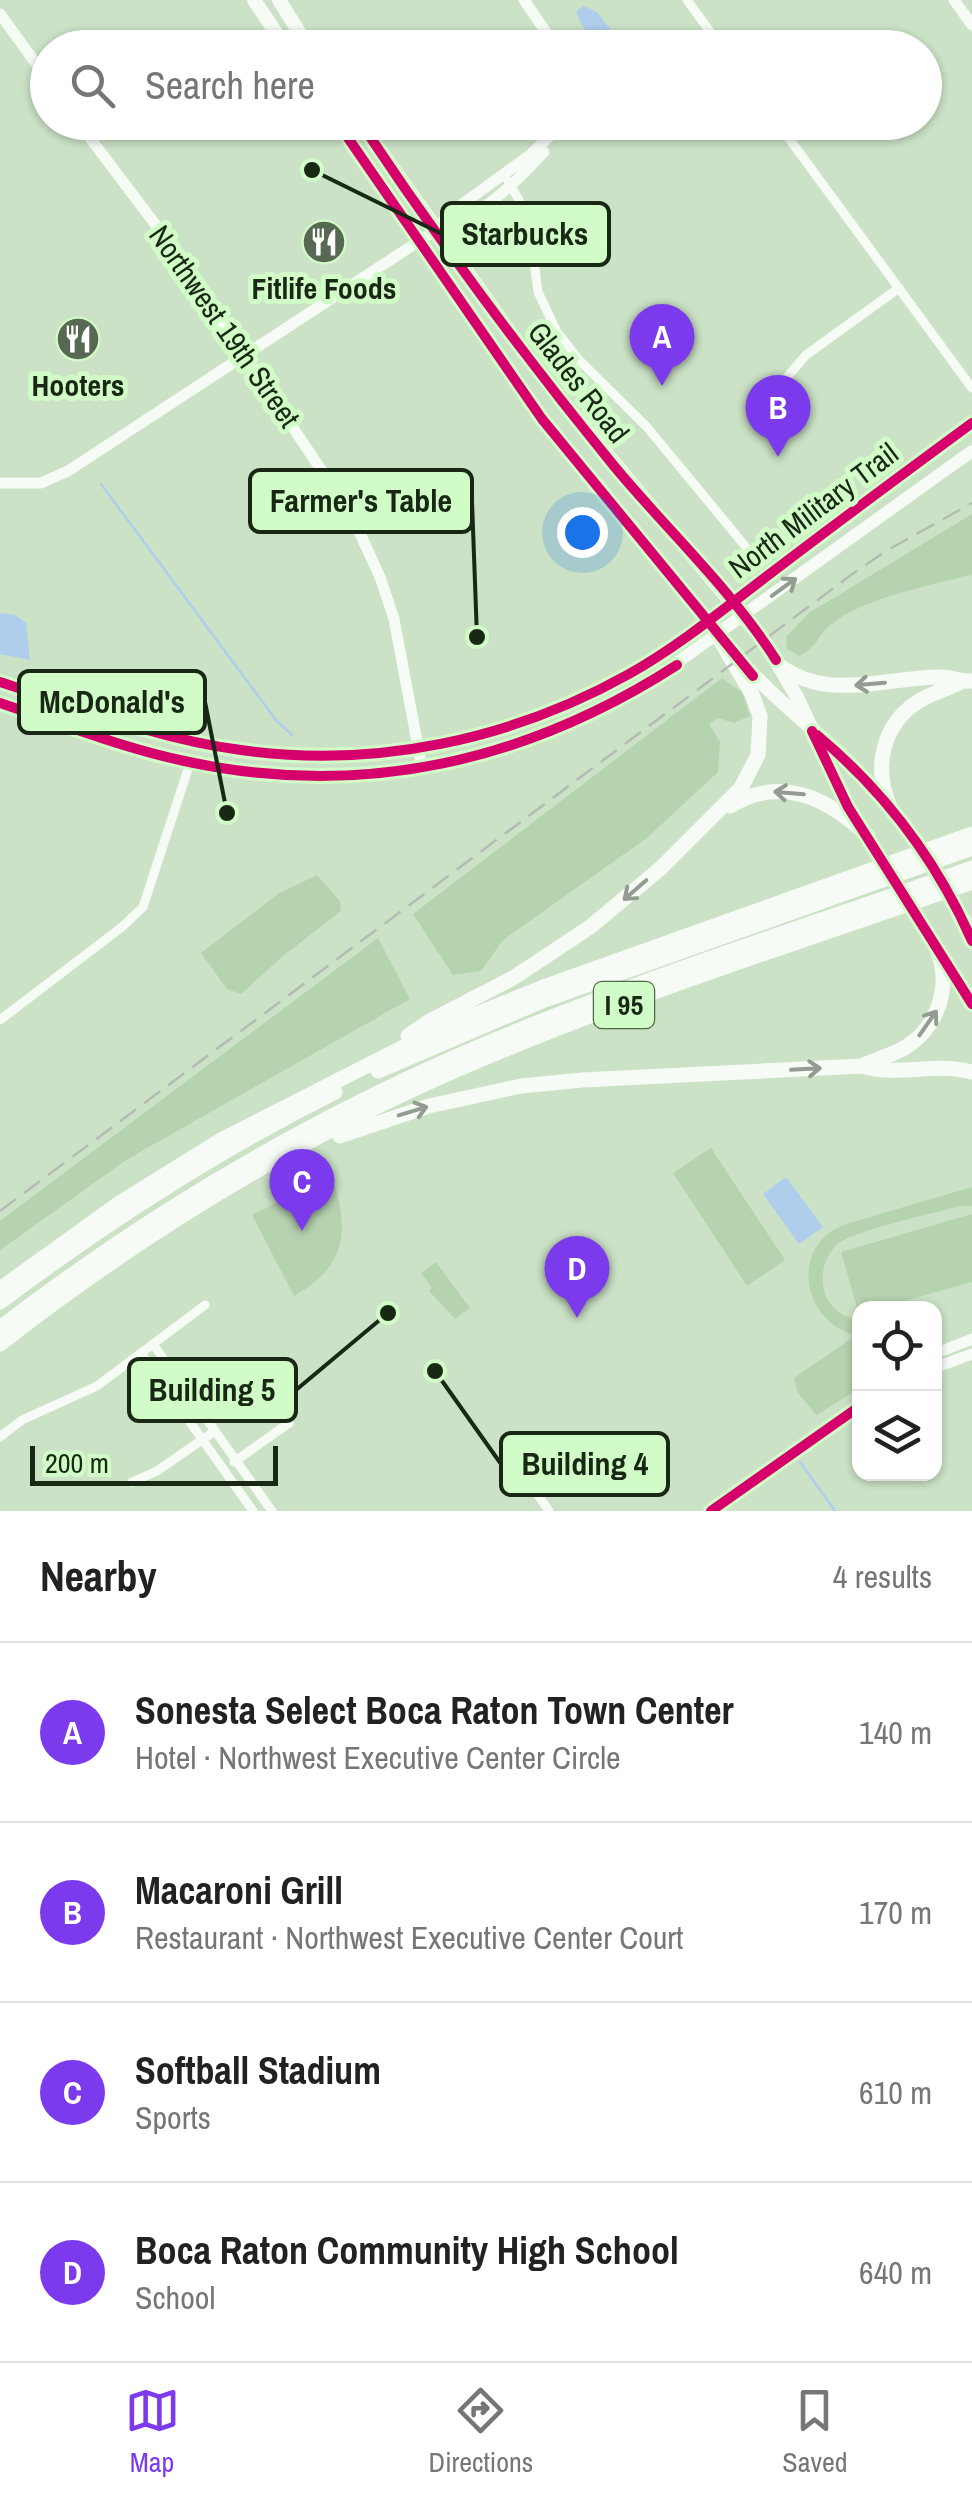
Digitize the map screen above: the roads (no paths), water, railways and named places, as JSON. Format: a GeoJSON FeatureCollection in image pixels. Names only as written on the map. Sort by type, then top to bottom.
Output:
{"type":"FeatureCollection","features":[{"type":"Feature","properties":{"kind":"highway"},"geometry":{"type":"LineString","coordinates":[[378,1060],[420,1027],[513,978],[590,927],[650,878],[742,788],[758,755],[760,716],[749,679],[712,628]]}},
{"type":"Feature","properties":{"kind":"highway"},"geometry":{"type":"LineString","coordinates":[[778,663],[797,677],[821,685],[945,676],[968,681]]}},
{"type":"Feature","properties":{"kind":"highway"},"geometry":{"type":"LineString","coordinates":[[890,806],[880,770],[891,730],[915,703],[968,681]]}},
{"type":"Feature","properties":{"kind":"highway"},"geometry":{"type":"LineString","coordinates":[[707,824],[746,798],[785,791],[825,802],[868,836]]}},
{"type":"Feature","properties":{"kind":"highway","name":"I 95"},"geometry":{"type":"LineString","coordinates":[[0,1289],[106,1213],[224,1138],[448,1025],[972,834]]}},
{"type":"Feature","properties":{"kind":"highway"},"geometry":{"type":"LineString","coordinates":[[0,1302],[179,1180],[386,1068],[542,1001],[972,848]]}},
{"type":"Feature","properties":{"kind":"highway"},"geometry":{"type":"LineString","coordinates":[[0,1328],[184,1199],[384,1090],[552,1018],[972,868]]}},
{"type":"Feature","properties":{"kind":"highway","name":"I 95"},"geometry":{"type":"LineString","coordinates":[[0,1344],[146,1240],[287,1154],[399,1096],[518,1045],[972,882]]}},
{"type":"Feature","properties":{"kind":"highway"},"geometry":{"type":"LineString","coordinates":[[960,914],[972,933]]}},
{"type":"Feature","properties":{"kind":"highway"},"geometry":{"type":"LineString","coordinates":[[287,1154],[417,1110],[521,1086],[862,1066],[908,1046],[933,1019],[944,979],[936,947]]}},
{"type":"Feature","properties":{"kind":"highway"},"geometry":{"type":"LineString","coordinates":[[862,1066],[880,1072],[972,1072]]}},
{"type":"Feature","properties":{"kind":"main road"},"geometry":{"type":"LineString","coordinates":[[254,0],[274,30]]}},
{"type":"Feature","properties":{"kind":"main road"},"geometry":{"type":"LineString","coordinates":[[278,0],[297,30]]}},
{"type":"Feature","properties":{"kind":"main road","name":"Glades Road"},"geometry":{"type":"LineString","coordinates":[[349,140],[542,419],[712,628]]}},
{"type":"Feature","properties":{"kind":"main road","name":"Glades Road"},"geometry":{"type":"LineString","coordinates":[[373,140],[558,397],[756,630],[778,663],[832,777],[972,1004]]}},
{"type":"Feature","properties":{"kind":"main road","name":"North Military Trail"},"geometry":{"type":"LineString","coordinates":[[0,682],[168,736],[242,751],[333,756],[418,748],[481,735],[533,718],[628,674],[667,651],[972,423]]}},
{"type":"Feature","properties":{"kind":"main road"},"geometry":{"type":"LineString","coordinates":[[948,468],[972,442]]}},
{"type":"Feature","properties":{"kind":"main road","name":"North Military Trail"},"geometry":{"type":"LineString","coordinates":[[0,702],[126,745],[190,762],[295,776],[350,776],[422,768],[486,755],[539,738],[636,692],[972,451]]}},
{"type":"Feature","properties":{"kind":"main road","name":"Glades Road"},"geometry":{"type":"LineString","coordinates":[[749,679],[859,772],[890,806],[960,914],[972,941]]}},
{"type":"Feature","properties":{"kind":"main road"},"geometry":{"type":"LineString","coordinates":[[0,702],[41,696]]}},
{"type":"Feature","properties":{"kind":"main road"},"geometry":{"type":"LineString","coordinates":[[32,714],[67,705]]}},
{"type":"Feature","properties":{"kind":"street"},"geometry":{"type":"LineString","coordinates":[[524,0],[545,30]]}},
{"type":"Feature","properties":{"kind":"street"},"geometry":{"type":"LineString","coordinates":[[687,0],[709,30]]}},
{"type":"Feature","properties":{"kind":"street"},"geometry":{"type":"LineString","coordinates":[[954,0],[972,25]]}},
{"type":"Feature","properties":{"kind":"street"},"geometry":{"type":"LineString","coordinates":[[0,14],[30,55]]}},
{"type":"Feature","properties":{"kind":"street","name":"Northwest 19th Street"},"geometry":{"type":"LineString","coordinates":[[92,140],[161,232],[334,486],[369,552],[398,633],[422,768]]}},
{"type":"Feature","properties":{"kind":"street"},"geometry":{"type":"LineString","coordinates":[[0,483],[41,483],[75,466],[436,230],[450,213],[530,155],[544,140]]}},
{"type":"Feature","properties":{"kind":"street"},"geometry":{"type":"LineString","coordinates":[[436,230],[456,226],[546,150],[551,140]]}},
{"type":"Feature","properties":{"kind":"street"},"geometry":{"type":"LineString","coordinates":[[790,140],[972,388]]}},
{"type":"Feature","properties":{"kind":"street"},"geometry":{"type":"LineString","coordinates":[[508,182],[528,216],[538,292],[557,332],[580,362],[637,416],[750,552]]}},
{"type":"Feature","properties":{"kind":"street"},"geometry":{"type":"LineString","coordinates":[[782,384],[806,356],[899,288]]}},
{"type":"Feature","properties":{"kind":"street"},"geometry":{"type":"LineString","coordinates":[[0,1020],[143,907],[190,762]]}},
{"type":"Feature","properties":{"kind":"street"},"geometry":{"type":"LineString","coordinates":[[0,1437],[22,1420],[97,1386],[205,1305]]}},
{"type":"Feature","properties":{"kind":"street"},"geometry":{"type":"LineString","coordinates":[[942,1351],[972,1339]]}},
{"type":"Feature","properties":{"kind":"street"},"geometry":{"type":"LineString","coordinates":[[153,1344],[272,1511]]}},
{"type":"Feature","properties":{"kind":"street"},"geometry":{"type":"LineString","coordinates":[[141,1353],[253,1511]]}},
{"type":"Feature","properties":{"kind":"street"},"geometry":{"type":"LineString","coordinates":[[942,1365],[972,1354]]}},
{"type":"Feature","properties":{"kind":"street"},"geometry":{"type":"LineString","coordinates":[[711,1511],[852,1412]]}},
{"type":"Feature","properties":{"kind":"street"},"geometry":{"type":"LineString","coordinates":[[224,1470],[289,1423]]}},
{"type":"Feature","properties":{"kind":"street"},"geometry":{"type":"LineString","coordinates":[[132,1482],[157,1471],[214,1430]]}},
{"type":"Feature","properties":{"kind":"street"},"geometry":{"type":"LineString","coordinates":[[519,1468],[549,1511]]}},
{"type":"Feature","properties":{"kind":"water"},"geometry":{"type":"Polygon","coordinates":[[[584,6],[597,12],[611,30],[585,30],[577,10],[584,6]]]}},
{"type":"Feature","properties":{"kind":"water"},"geometry":{"type":"Polygon","coordinates":[[[0,613],[15,615],[26,623],[30,660],[0,654],[0,613]]]}},
{"type":"Feature","properties":{"kind":"water"},"geometry":{"type":"Polygon","coordinates":[[[786,1177],[823,1227],[799,1244],[763,1194],[786,1177]]]}},
{"type":"Feature","properties":{"kind":"waterway"},"geometry":{"type":"LineString","coordinates":[[101,484],[276,720],[292,735]]}},
{"type":"Feature","properties":{"kind":"waterway"},"geometry":{"type":"LineString","coordinates":[[800,1462],[835,1511]]}},
{"type":"Feature","properties":{"kind":"railway"},"geometry":{"type":"LineString","coordinates":[[0,1211],[851,575],[972,503]]}},
{"type":"Feature","properties":{"kind":"place","name":"Starbucks"},"geometry":{"type":"Point","coordinates":[312,170]}},
{"type":"Feature","properties":{"kind":"place","name":"Fitlife Foods"},"geometry":{"type":"Point","coordinates":[324,242]}},
{"type":"Feature","properties":{"kind":"place","name":"Hooters"},"geometry":{"type":"Point","coordinates":[78,339]}},
{"type":"Feature","properties":{"kind":"place","name":"Sonesta Select Boca Raton Town Center"},"geometry":{"type":"Point","coordinates":[662,386]}},
{"type":"Feature","properties":{"kind":"place","name":"Macaroni Grill"},"geometry":{"type":"Point","coordinates":[778,457]}},
{"type":"Feature","properties":{"kind":"place","name":"Farmer's Table"},"geometry":{"type":"Point","coordinates":[477,637]}},
{"type":"Feature","properties":{"kind":"place","name":"McDonald's"},"geometry":{"type":"Point","coordinates":[227,813]}},
{"type":"Feature","properties":{"kind":"place","name":"Softball Stadium"},"geometry":{"type":"Point","coordinates":[302,1231]}},
{"type":"Feature","properties":{"kind":"place","name":"Building 5"},"geometry":{"type":"Point","coordinates":[388,1313]}},
{"type":"Feature","properties":{"kind":"place","name":"Boca Raton Community High School"},"geometry":{"type":"Point","coordinates":[577,1318]}},
{"type":"Feature","properties":{"kind":"place","name":"Building 4"},"geometry":{"type":"Point","coordinates":[435,1371]}}]}
